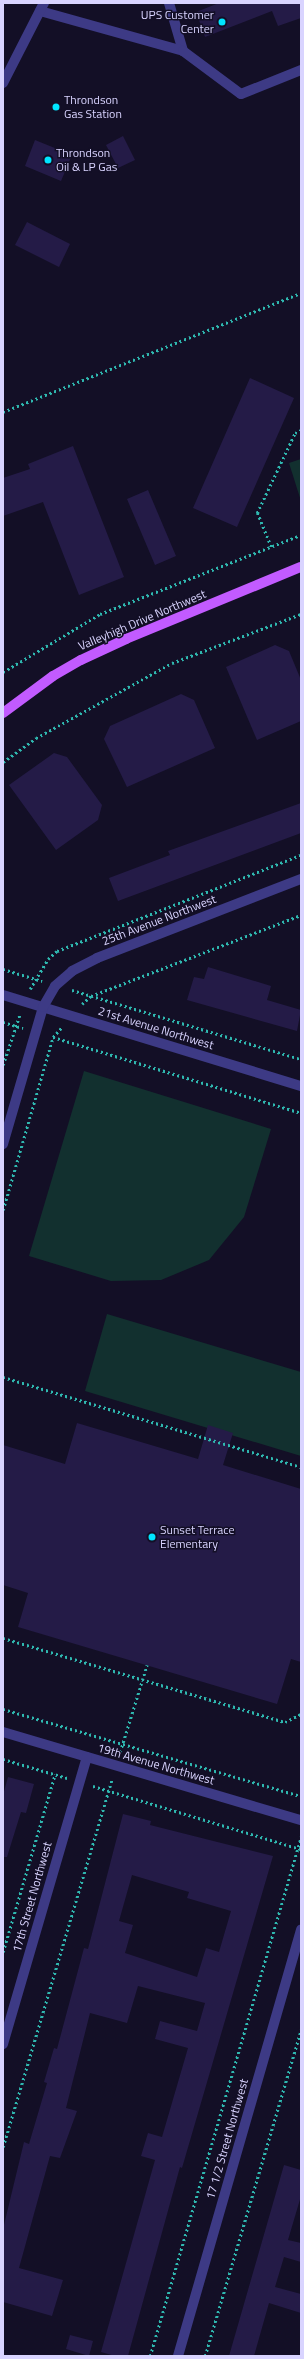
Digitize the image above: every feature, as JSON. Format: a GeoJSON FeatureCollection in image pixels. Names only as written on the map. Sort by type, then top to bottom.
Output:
{"type":"FeatureCollection","features":[{"type":"Feature","properties":{"kind":"main road","name":"Valleyhigh Drive Northwest"},"geometry":{"type":"LineString","coordinates":[[3,713],[53,676],[81,660],[126,639],[301,567]]}},
{"type":"Feature","properties":{"kind":"street"},"geometry":{"type":"LineString","coordinates":[[169,3],[183,51]]}},
{"type":"Feature","properties":{"kind":"street"},"geometry":{"type":"LineString","coordinates":[[3,83],[42,7],[183,51],[241,94],[301,70]]}},
{"type":"Feature","properties":{"kind":"street","name":"25th Avenue Northwest"},"geometry":{"type":"LineString","coordinates":[[3,1144],[43,1007],[55,986],[72,971],[97,958],[301,879]]}},
{"type":"Feature","properties":{"kind":"street","name":"21st Avenue Northwest"},"geometry":{"type":"LineString","coordinates":[[3,995],[301,1086]]}},
{"type":"Feature","properties":{"kind":"street","name":"19th Avenue Northwest"},"geometry":{"type":"LineString","coordinates":[[3,1732],[301,1820]]}},
{"type":"Feature","properties":{"kind":"street","name":"17th Street Northwest"},"geometry":{"type":"LineString","coordinates":[[3,2044],[87,1757]]}},
{"type":"Feature","properties":{"kind":"street","name":"17 1/2 Street Northwest"},"geometry":{"type":"LineString","coordinates":[[178,2356],[301,1929]]}},
{"type":"Feature","properties":{"kind":"path"},"geometry":{"type":"LineString","coordinates":[[3,412],[301,293]]}},
{"type":"Feature","properties":{"kind":"path"},"geometry":{"type":"LineString","coordinates":[[271,547],[258,513],[295,433],[301,430]]}},
{"type":"Feature","properties":{"kind":"path"},"geometry":{"type":"LineString","coordinates":[[3,672],[100,614],[301,535]]}},
{"type":"Feature","properties":{"kind":"path"},"geometry":{"type":"LineString","coordinates":[[3,762],[36,738],[172,663],[301,614]]}},
{"type":"Feature","properties":{"kind":"path"},"geometry":{"type":"LineString","coordinates":[[3,969],[35,979],[57,951],[301,855]]}},
{"type":"Feature","properties":{"kind":"path"},"geometry":{"type":"LineString","coordinates":[[301,915],[91,996],[301,1059]]}},
{"type":"Feature","properties":{"kind":"path"},"geometry":{"type":"LineString","coordinates":[[3,1022],[15,1026],[3,1065]]}},
{"type":"Feature","properties":{"kind":"path"},"geometry":{"type":"LineString","coordinates":[[3,1210],[53,1037],[301,1113]]}},
{"type":"Feature","properties":{"kind":"path"},"geometry":{"type":"LineString","coordinates":[[3,1377],[301,1467]]}},
{"type":"Feature","properties":{"kind":"path"},"geometry":{"type":"LineString","coordinates":[[3,1638],[285,1722],[301,1714]]}},
{"type":"Feature","properties":{"kind":"path"},"geometry":{"type":"LineString","coordinates":[[122,1744],[147,1665]]}},
{"type":"Feature","properties":{"kind":"path"},"geometry":{"type":"LineString","coordinates":[[3,1709],[301,1796]]}},
{"type":"Feature","properties":{"kind":"path"},"geometry":{"type":"LineString","coordinates":[[3,1759],[55,1774],[3,1952]]}},
{"type":"Feature","properties":{"kind":"path"},"geometry":{"type":"LineString","coordinates":[[3,2147],[108,1791],[301,1849]]}},
{"type":"Feature","properties":{"kind":"path"},"geometry":{"type":"LineString","coordinates":[[150,2356],[301,1837]]}},
{"type":"Feature","properties":{"kind":"path"},"geometry":{"type":"LineString","coordinates":[[205,2356],[301,2030]]}},
{"type":"Feature","properties":{"kind":"green space"},"geometry":{"type":"Polygon","coordinates":[[[301,459],[301,501],[289,463],[301,459]]]}},
{"type":"Feature","properties":{"kind":"green space"},"geometry":{"type":"Polygon","coordinates":[[[84,1071],[271,1129],[244,1217],[209,1260],[161,1280],[111,1281],[29,1256],[84,1071]]]}},
{"type":"Feature","properties":{"kind":"green space"},"geometry":{"type":"Polygon","coordinates":[[[107,1314],[301,1372],[301,1456],[85,1391],[107,1314]]]}},
{"type":"Feature","properties":{"kind":"building","name":"UPS Customer Center"},"geometry":{"type":"Polygon","coordinates":[[[219,3],[301,3],[301,18],[278,26],[272,11],[205,37],[196,12],[219,3]]]}},
{"type":"Feature","properties":{"kind":"building"},"geometry":{"type":"Polygon","coordinates":[[[123,136],[135,160],[118,168],[106,145],[123,136]]]}},
{"type":"Feature","properties":{"kind":"building","name":"Throndson Oil & LP Gas"},"geometry":{"type":"Polygon","coordinates":[[[35,140],[72,155],[61,181],[25,166],[35,140]]]}},
{"type":"Feature","properties":{"kind":"building"},"geometry":{"type":"Polygon","coordinates":[[[27,222],[70,244],[59,267],[15,245],[27,222]]]}},
{"type":"Feature","properties":{"kind":"building"},"geometry":{"type":"Polygon","coordinates":[[[250,378],[294,398],[237,527],[193,508],[250,378]]]}},
{"type":"Feature","properties":{"kind":"building"},"geometry":{"type":"Polygon","coordinates":[[[73,446],[124,577],[79,595],[43,502],[3,516],[3,478],[30,469],[28,464],[73,446]]]}},
{"type":"Feature","properties":{"kind":"building"},"geometry":{"type":"Polygon","coordinates":[[[148,490],[176,556],[155,565],[127,499],[148,490]]]}},
{"type":"Feature","properties":{"kind":"building"},"geometry":{"type":"Polygon","coordinates":[[[275,645],[289,651],[301,680],[301,721],[257,740],[226,667],[275,645]]]}},
{"type":"Feature","properties":{"kind":"building"},"geometry":{"type":"Polygon","coordinates":[[[181,694],[194,700],[215,748],[127,787],[104,739],[110,726],[181,694]]]}},
{"type":"Feature","properties":{"kind":"building"},"geometry":{"type":"Polygon","coordinates":[[[54,753],[67,757],[102,805],[98,820],[56,850],[9,785],[54,753]]]}},
{"type":"Feature","properties":{"kind":"building"},"geometry":{"type":"Polygon","coordinates":[[[301,803],[301,833],[118,901],[109,878],[170,855],[168,851],[301,803]]]}},
{"type":"Feature","properties":{"kind":"building"},"geometry":{"type":"Polygon","coordinates":[[[208,967],[271,986],[267,1000],[301,1010],[297,1031],[187,1000],[194,977],[204,979],[208,967]]]}},
{"type":"Feature","properties":{"kind":"building","name":"Sunset Terrace Elementary"},"geometry":{"type":"Polygon","coordinates":[[[77,1423],[198,1459],[208,1425],[233,1433],[223,1465],[301,1489],[301,1662],[291,1659],[277,1704],[18,1627],[28,1593],[3,1585],[3,1445],[65,1464],[77,1423]]]}},
{"type":"Feature","properties":{"kind":"building"},"geometry":{"type":"Polygon","coordinates":[[[8,1777],[34,1784],[26,1813],[21,1812],[7,1857],[3,1857],[3,1795],[8,1777]]]}},
{"type":"Feature","properties":{"kind":"building"},"geometry":{"type":"Polygon","coordinates":[[[123,1814],[151,1821],[150,1825],[273,1856],[182,2168],[180,2167],[128,2356],[115,2356],[101,2352],[155,2160],[141,2156],[148,2133],[162,2137],[188,2048],[155,2039],[160,2021],[197,2031],[205,2003],[138,1986],[127,2023],[90,2013],[66,2108],[77,2111],[60,2158],[50,2156],[19,2268],[63,2280],[52,2316],[3,2302],[3,2229],[24,2142],[29,2144],[47,2083],[44,2082],[54,2048],[57,2049],[84,1948],[88,1949],[123,1814]],[[132,1875],[119,1921],[133,1925],[125,1953],[197,1977],[206,1948],[219,1952],[231,1911],[187,1898],[189,1892],[132,1875]]]}},
{"type":"Feature","properties":{"kind":"building"},"geometry":{"type":"Polygon","coordinates":[[[284,2165],[301,2170],[301,2196],[288,2240],[301,2243],[301,2262],[284,2257],[275,2287],[301,2294],[301,2313],[269,2303],[254,2356],[229,2356],[284,2165]]]}},
{"type":"Feature","properties":{"kind":"building"},"geometry":{"type":"Polygon","coordinates":[[[70,2335],[93,2341],[89,2356],[66,2349],[70,2335]]]}},
{"type":"Feature","properties":{"kind":"place","name":"UPS Customer Center"},"geometry":{"type":"Point","coordinates":[222,22]}},
{"type":"Feature","properties":{"kind":"place","name":"Throndson Gas Station"},"geometry":{"type":"Point","coordinates":[56,107]}},
{"type":"Feature","properties":{"kind":"place","name":"Throndson Oil & LP Gas"},"geometry":{"type":"Point","coordinates":[48,160]}},
{"type":"Feature","properties":{"kind":"place","name":"Sunset Terrace Elementary"},"geometry":{"type":"Point","coordinates":[152,1537]}}]}
